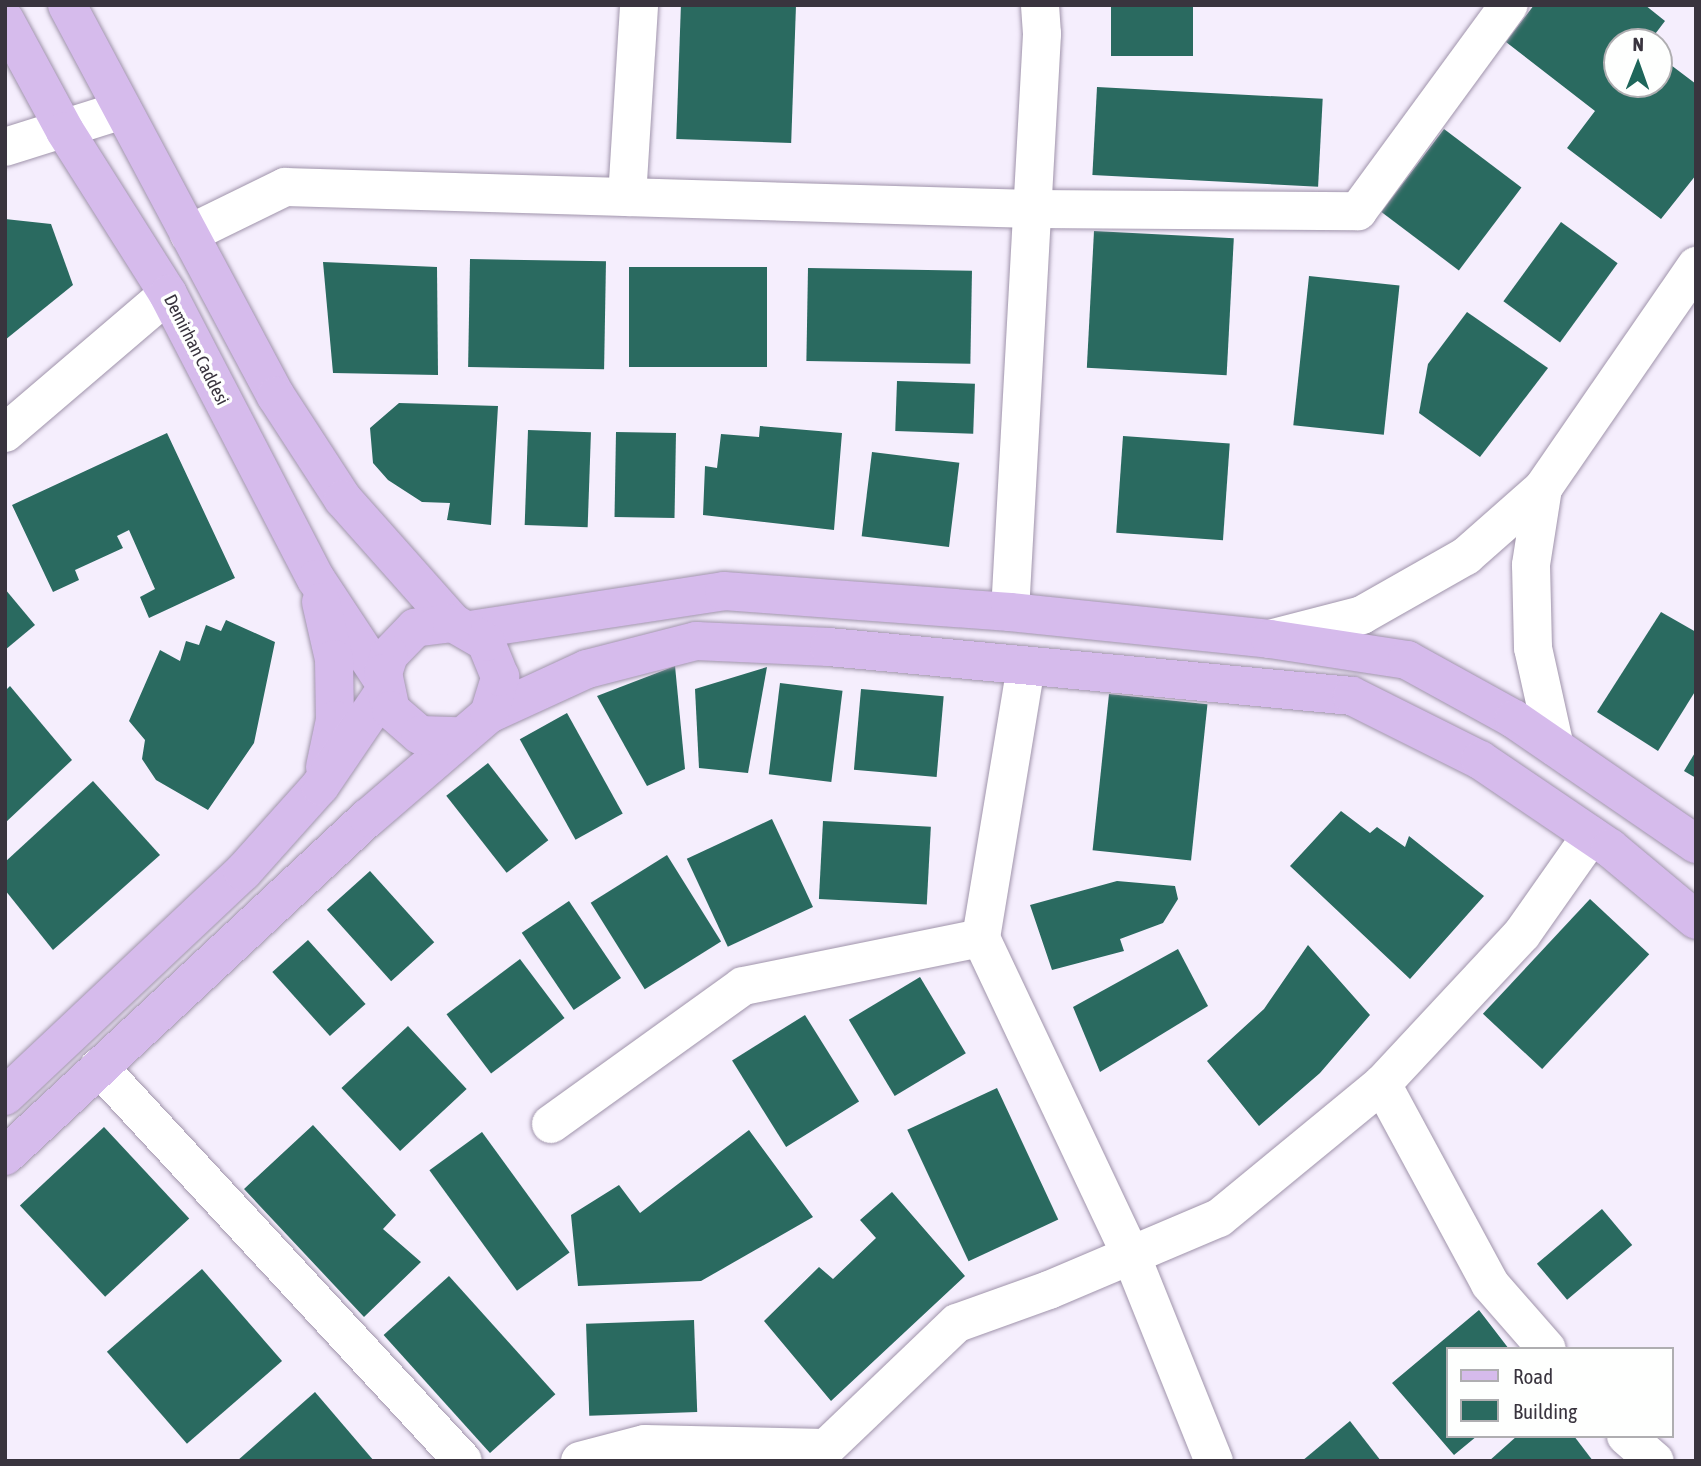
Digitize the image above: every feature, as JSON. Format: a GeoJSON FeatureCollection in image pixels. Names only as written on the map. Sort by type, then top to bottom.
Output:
{"type":"FeatureCollection","features":[{"type":"Feature","properties":{"kind":"main road"},"geometry":{"type":"LineString","coordinates":[[66,5],[276,396],[343,499],[462,627],[486,642],[500,677],[489,714]]}},
{"type":"Feature","properties":{"kind":"main road","name":"Demirhan Caddesi"},"geometry":{"type":"LineString","coordinates":[[5,20],[65,131],[167,294],[316,579],[384,687]]}},
{"type":"Feature","properties":{"kind":"main road"},"geometry":{"type":"LineString","coordinates":[[316,579],[334,671],[335,720],[320,786]]}},
{"type":"Feature","properties":{"kind":"main road"},"geometry":{"type":"LineString","coordinates":[[5,1096],[243,872],[320,786],[384,687],[389,655],[400,639],[415,628],[462,627],[723,592],[1010,612],[1270,639],[1407,660],[1555,747],[1696,844]]}},
{"type":"Feature","properties":{"kind":"main road"},"geometry":{"type":"LineString","coordinates":[[5,1156],[458,736],[489,714],[587,668],[696,641],[829,647],[1352,696],[1480,760],[1591,836],[1696,920]]}},
{"type":"Feature","properties":{"kind":"main road"},"geometry":{"type":"LineString","coordinates":[[384,687],[391,710],[412,730],[439,739],[458,736]]}},
{"type":"Feature","properties":{"kind":"street"},"geometry":{"type":"LineString","coordinates":[[627,197],[639,5]]}},
{"type":"Feature","properties":{"kind":"street"},"geometry":{"type":"LineString","coordinates":[[1010,612],[1042,34],[1040,5]]}},
{"type":"Feature","properties":{"kind":"street"},"geometry":{"type":"LineString","coordinates":[[189,234],[285,187],[1032,209],[1358,211],[1509,5]]}},
{"type":"Feature","properties":{"kind":"street"},"geometry":{"type":"LineString","coordinates":[[5,147],[65,131],[122,110]]}},
{"type":"Feature","properties":{"kind":"street"},"geometry":{"type":"LineString","coordinates":[[1270,639],[1362,615],[1466,556],[1543,488],[1696,267]]}},
{"type":"Feature","properties":{"kind":"street"},"geometry":{"type":"LineString","coordinates":[[5,433],[167,294]]}},
{"type":"Feature","properties":{"kind":"street"},"geometry":{"type":"LineString","coordinates":[[1543,488],[1531,565],[1534,648],[1555,747]]}},
{"type":"Feature","properties":{"kind":"street"},"geometry":{"type":"LineString","coordinates":[[1026,666],[981,938],[1130,1255],[1214,1461]]}},
{"type":"Feature","properties":{"kind":"street"},"geometry":{"type":"LineString","coordinates":[[580,1461],[645,1444],[682,1452],[834,1455],[957,1323],[1219,1218],[1382,1084],[1522,934],[1591,836]]}},
{"type":"Feature","properties":{"kind":"street"},"geometry":{"type":"LineString","coordinates":[[551,1124],[743,986],[981,938]]}},
{"type":"Feature","properties":{"kind":"street"},"geometry":{"type":"LineString","coordinates":[[99,1068],[463,1461]]}},
{"type":"Feature","properties":{"kind":"street"},"geometry":{"type":"LineString","coordinates":[[1382,1084],[1490,1284],[1545,1347]]}},
{"type":"Feature","properties":{"kind":"street"},"geometry":{"type":"LineString","coordinates":[[1628,1438],[1655,1461]]}},
{"type":"Feature","properties":{"kind":"building"},"geometry":{"type":"Polygon","coordinates":[[[681,5],[796,5],[791,143],[676,139],[681,5]]]}},
{"type":"Feature","properties":{"kind":"building"},"geometry":{"type":"Polygon","coordinates":[[[1111,5],[1193,5],[1193,56],[1111,56],[1111,5]]]}},
{"type":"Feature","properties":{"kind":"building"},"geometry":{"type":"Polygon","coordinates":[[[1534,5],[1645,5],[1665,21],[1660,28],[1603,28],[1603,98],[1673,98],[1673,67],[1696,84],[1696,175],[1661,219],[1567,148],[1595,111],[1506,42],[1534,5]]]}},
{"type":"Feature","properties":{"kind":"building"},"geometry":{"type":"Polygon","coordinates":[[[1097,87],[1323,99],[1318,187],[1092,175],[1097,87]]]}},
{"type":"Feature","properties":{"kind":"building"},"geometry":{"type":"Polygon","coordinates":[[[1444,129],[1521,187],[1459,270],[1381,212],[1444,129]]]}},
{"type":"Feature","properties":{"kind":"building"},"geometry":{"type":"Polygon","coordinates":[[[5,219],[51,224],[73,285],[5,340],[5,219]]]}},
{"type":"Feature","properties":{"kind":"building"},"geometry":{"type":"Polygon","coordinates":[[[1561,222],[1618,263],[1560,342],[1503,301],[1561,222]]]}},
{"type":"Feature","properties":{"kind":"building"},"geometry":{"type":"Polygon","coordinates":[[[1094,231],[1234,238],[1227,375],[1087,368],[1094,231]]]}},
{"type":"Feature","properties":{"kind":"building"},"geometry":{"type":"Polygon","coordinates":[[[470,259],[606,261],[604,369],[468,367],[470,259]]]}},
{"type":"Feature","properties":{"kind":"building"},"geometry":{"type":"Polygon","coordinates":[[[323,262],[437,267],[438,375],[333,373],[323,262]]]}},
{"type":"Feature","properties":{"kind":"building"},"geometry":{"type":"Polygon","coordinates":[[[629,267],[767,267],[767,367],[629,367],[629,267]]]}},
{"type":"Feature","properties":{"kind":"building"},"geometry":{"type":"Polygon","coordinates":[[[808,268],[972,271],[970,364],[806,361],[808,268]]]}},
{"type":"Feature","properties":{"kind":"building"},"geometry":{"type":"Polygon","coordinates":[[[1309,276],[1400,286],[1384,435],[1293,425],[1309,276]]]}},
{"type":"Feature","properties":{"kind":"building"},"geometry":{"type":"Polygon","coordinates":[[[1467,312],[1548,368],[1480,457],[1419,413],[1428,364],[1467,312]]]}},
{"type":"Feature","properties":{"kind":"building"},"geometry":{"type":"Polygon","coordinates":[[[897,381],[975,384],[973,434],[895,431],[897,381]]]}},
{"type":"Feature","properties":{"kind":"building"},"geometry":{"type":"Polygon","coordinates":[[[399,403],[498,406],[491,525],[447,520],[450,503],[422,502],[388,480],[373,463],[370,428],[399,403]]]}},
{"type":"Feature","properties":{"kind":"building"},"geometry":{"type":"Polygon","coordinates":[[[760,426],[842,433],[834,530],[703,515],[705,466],[717,468],[721,434],[759,437],[760,426]]]}},
{"type":"Feature","properties":{"kind":"building"},"geometry":{"type":"Polygon","coordinates":[[[528,430],[591,432],[588,527],[525,525],[528,430]]]}},
{"type":"Feature","properties":{"kind":"building"},"geometry":{"type":"Polygon","coordinates":[[[616,432],[676,433],[675,518],[615,517],[616,432]]]}},
{"type":"Feature","properties":{"kind":"building"},"geometry":{"type":"Polygon","coordinates":[[[167,433],[235,578],[149,618],[140,597],[155,589],[129,530],[117,536],[123,548],[75,570],[79,580],[53,592],[12,505],[167,433]]]}},
{"type":"Feature","properties":{"kind":"building"},"geometry":{"type":"Polygon","coordinates":[[[1123,436],[1230,443],[1223,540],[1116,533],[1123,436]]]}},
{"type":"Feature","properties":{"kind":"building"},"geometry":{"type":"Polygon","coordinates":[[[872,452],[959,463],[949,547],[862,536],[872,452]]]}},
{"type":"Feature","properties":{"kind":"building"},"geometry":{"type":"Polygon","coordinates":[[[5,589],[35,625],[5,650],[5,589]]]}},
{"type":"Feature","properties":{"kind":"building"},"geometry":{"type":"Polygon","coordinates":[[[1661,612],[1696,632],[1696,690],[1658,751],[1597,712],[1661,612]]]}},
{"type":"Feature","properties":{"kind":"building"},"geometry":{"type":"Polygon","coordinates":[[[226,620],[275,642],[254,743],[208,810],[156,780],[142,759],[145,740],[129,721],[160,650],[180,661],[186,641],[199,645],[206,625],[221,631],[226,620]]]}},
{"type":"Feature","properties":{"kind":"building"},"geometry":{"type":"Polygon","coordinates":[[[675,666],[685,769],[647,786],[597,696],[675,666]]]}},
{"type":"Feature","properties":{"kind":"building"},"geometry":{"type":"Polygon","coordinates":[[[767,667],[748,773],[699,768],[695,689],[767,667]]]}},
{"type":"Feature","properties":{"kind":"building"},"geometry":{"type":"Polygon","coordinates":[[[780,683],[843,691],[831,782],[769,774],[780,683]]]}},
{"type":"Feature","properties":{"kind":"building"},"geometry":{"type":"Polygon","coordinates":[[[10,686],[72,760],[5,823],[5,691],[10,686]]]}},
{"type":"Feature","properties":{"kind":"building"},"geometry":{"type":"Polygon","coordinates":[[[861,689],[944,696],[937,777],[854,770],[861,689]]]}},
{"type":"Feature","properties":{"kind":"building"},"geometry":{"type":"Polygon","coordinates":[[[1109,694],[1207,704],[1191,860],[1093,850],[1109,694]]]}},
{"type":"Feature","properties":{"kind":"building"},"geometry":{"type":"Polygon","coordinates":[[[567,713],[623,814],[576,840],[520,739],[567,713]]]}},
{"type":"Feature","properties":{"kind":"building"},"geometry":{"type":"Polygon","coordinates":[[[1696,751],[1696,778],[1684,771],[1696,751]]]}},
{"type":"Feature","properties":{"kind":"building"},"geometry":{"type":"Polygon","coordinates":[[[488,763],[548,840],[507,873],[446,796],[488,763]]]}},
{"type":"Feature","properties":{"kind":"building"},"geometry":{"type":"Polygon","coordinates":[[[93,781],[160,855],[53,950],[5,890],[5,862],[93,781]]]}},
{"type":"Feature","properties":{"kind":"building"},"geometry":{"type":"Polygon","coordinates":[[[1341,811],[1370,833],[1377,827],[1405,847],[1409,836],[1484,896],[1410,979],[1290,866],[1341,811]]]}},
{"type":"Feature","properties":{"kind":"building"},"geometry":{"type":"Polygon","coordinates":[[[772,819],[813,907],[728,947],[687,859],[772,819]]]}},
{"type":"Feature","properties":{"kind":"building"},"geometry":{"type":"Polygon","coordinates":[[[823,821],[931,827],[927,905],[819,899],[823,821]]]}},
{"type":"Feature","properties":{"kind":"building"},"geometry":{"type":"Polygon","coordinates":[[[667,855],[721,942],[645,989],[591,903],[667,855]]]}},
{"type":"Feature","properties":{"kind":"building"},"geometry":{"type":"Polygon","coordinates":[[[370,871],[434,942],[391,981],[327,910],[370,871]]]}},
{"type":"Feature","properties":{"kind":"building"},"geometry":{"type":"Polygon","coordinates":[[[1117,881],[1175,886],[1178,899],[1163,923],[1120,939],[1124,951],[1052,970],[1030,905],[1117,881]]]}},
{"type":"Feature","properties":{"kind":"building"},"geometry":{"type":"Polygon","coordinates":[[[1590,899],[1649,954],[1542,1069],[1483,1014],[1590,899]]]}},
{"type":"Feature","properties":{"kind":"building"},"geometry":{"type":"Polygon","coordinates":[[[569,901],[621,978],[574,1010],[522,933],[569,901]]]}},
{"type":"Feature","properties":{"kind":"building"},"geometry":{"type":"Polygon","coordinates":[[[308,940],[366,1004],[330,1036],[272,972],[308,940]]]}},
{"type":"Feature","properties":{"kind":"building"},"geometry":{"type":"Polygon","coordinates":[[[1308,945],[1370,1015],[1320,1073],[1259,1126],[1207,1061],[1264,1009],[1308,945]]]}},
{"type":"Feature","properties":{"kind":"building"},"geometry":{"type":"Polygon","coordinates":[[[1178,949],[1208,1006],[1100,1072],[1073,1007],[1178,949]]]}},
{"type":"Feature","properties":{"kind":"building"},"geometry":{"type":"Polygon","coordinates":[[[520,959],[565,1018],[491,1073],[447,1014],[520,959]]]}},
{"type":"Feature","properties":{"kind":"building"},"geometry":{"type":"Polygon","coordinates":[[[920,977],[966,1053],[895,1096],[849,1020],[920,977]]]}},
{"type":"Feature","properties":{"kind":"building"},"geometry":{"type":"Polygon","coordinates":[[[805,1015],[859,1102],[786,1147],[732,1061],[805,1015]]]}},
{"type":"Feature","properties":{"kind":"building"},"geometry":{"type":"Polygon","coordinates":[[[408,1026],[467,1089],[400,1151],[341,1088],[408,1026]]]}},
{"type":"Feature","properties":{"kind":"building"},"geometry":{"type":"Polygon","coordinates":[[[997,1088],[1058,1219],[969,1261],[907,1130],[997,1088]]]}},
{"type":"Feature","properties":{"kind":"building"},"geometry":{"type":"Polygon","coordinates":[[[313,1125],[396,1215],[383,1229],[421,1262],[364,1317],[244,1189],[313,1125]]]}},
{"type":"Feature","properties":{"kind":"building"},"geometry":{"type":"Polygon","coordinates":[[[104,1127],[189,1218],[105,1297],[20,1205],[104,1127]]]}},
{"type":"Feature","properties":{"kind":"building"},"geometry":{"type":"Polygon","coordinates":[[[749,1130],[813,1217],[701,1281],[578,1286],[571,1215],[619,1185],[640,1213],[749,1130]]]}},
{"type":"Feature","properties":{"kind":"building"},"geometry":{"type":"Polygon","coordinates":[[[482,1132],[570,1253],[517,1291],[429,1170],[482,1132]]]}},
{"type":"Feature","properties":{"kind":"building"},"geometry":{"type":"Polygon","coordinates":[[[892,1192],[965,1276],[831,1401],[764,1321],[819,1267],[833,1279],[876,1238],[860,1220],[892,1192]]]}},
{"type":"Feature","properties":{"kind":"building"},"geometry":{"type":"Polygon","coordinates":[[[1602,1209],[1632,1245],[1567,1300],[1537,1264],[1602,1209]]]}},
{"type":"Feature","properties":{"kind":"building"},"geometry":{"type":"Polygon","coordinates":[[[202,1269],[282,1361],[187,1444],[107,1352],[202,1269]]]}},
{"type":"Feature","properties":{"kind":"building"},"geometry":{"type":"Polygon","coordinates":[[[449,1276],[555,1394],[490,1453],[384,1335],[449,1276]]]}},
{"type":"Feature","properties":{"kind":"building"},"geometry":{"type":"Polygon","coordinates":[[[1479,1310],[1507,1347],[1446,1347],[1446,1438],[1475,1438],[1454,1455],[1392,1383],[1479,1310]]]}},
{"type":"Feature","properties":{"kind":"building"},"geometry":{"type":"Polygon","coordinates":[[[694,1320],[697,1412],[589,1416],[586,1324],[694,1320]]]}},
{"type":"Feature","properties":{"kind":"building"},"geometry":{"type":"Polygon","coordinates":[[[315,1392],[374,1461],[237,1461],[315,1392]]]}},
{"type":"Feature","properties":{"kind":"building"},"geometry":{"type":"Polygon","coordinates":[[[1350,1421],[1381,1461],[1302,1461],[1350,1421]]]}},
{"type":"Feature","properties":{"kind":"building"},"geometry":{"type":"Polygon","coordinates":[[[1515,1438],[1576,1438],[1593,1461],[1489,1461],[1515,1438]]]}}]}
